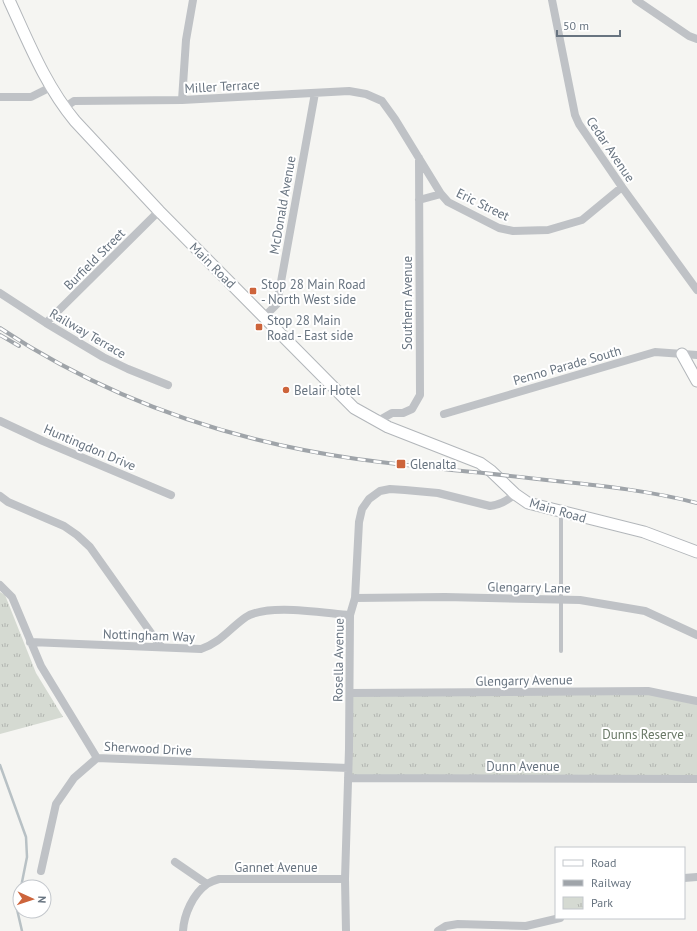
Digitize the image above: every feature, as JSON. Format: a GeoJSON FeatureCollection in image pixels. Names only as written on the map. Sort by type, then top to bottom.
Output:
{"type":"FeatureCollection","features":[{"type":"Feature","properties":{"kind":"main road","name":"Main Road"},"geometry":{"type":"LineString","coordinates":[[9,0],[30,46],[51,87],[64,108],[159,211],[354,408],[388,427],[480,463],[488,468],[515,494],[528,502],[561,512],[644,532],[697,552]]}},
{"type":"Feature","properties":{"kind":"main road"},"geometry":{"type":"LineString","coordinates":[[682,354],[697,381]]}},
{"type":"Feature","properties":{"kind":"street"},"geometry":{"type":"LineString","coordinates":[[182,100],[186,40],[193,0]]}},
{"type":"Feature","properties":{"kind":"street","name":"Cedar Avenue"},"geometry":{"type":"LineString","coordinates":[[552,0],[575,115],[579,124],[622,187],[697,290]]}},
{"type":"Feature","properties":{"kind":"street"},"geometry":{"type":"LineString","coordinates":[[636,0],[689,36],[697,39]]}},
{"type":"Feature","properties":{"kind":"street"},"geometry":{"type":"LineString","coordinates":[[0,97],[31,97],[51,87]]}},
{"type":"Feature","properties":{"kind":"street","name":"Miller Terrace"},"geometry":{"type":"LineString","coordinates":[[64,108],[74,101],[182,100],[349,91],[366,94],[382,101],[419,158]]}},
{"type":"Feature","properties":{"kind":"street","name":"McDonald Avenue"},"geometry":{"type":"LineString","coordinates":[[264,317],[277,304],[315,93]]}},
{"type":"Feature","properties":{"kind":"street"},"geometry":{"type":"LineString","coordinates":[[419,158],[440,194]]}},
{"type":"Feature","properties":{"kind":"street","name":"Southern Avenue"},"geometry":{"type":"LineString","coordinates":[[378,422],[392,413],[412,410],[420,395],[419,158]]}},
{"type":"Feature","properties":{"kind":"street","name":"Eric Street"},"geometry":{"type":"LineString","coordinates":[[419,200],[440,194],[448,202],[499,228],[513,231],[548,230],[582,220],[622,187]]}},
{"type":"Feature","properties":{"kind":"street","name":"Burfield Street"},"geometry":{"type":"LineString","coordinates":[[46,323],[159,211]]}},
{"type":"Feature","properties":{"kind":"street","name":"Railway Terrace"},"geometry":{"type":"LineString","coordinates":[[0,293],[46,323],[103,357],[128,370],[168,385]]}},
{"type":"Feature","properties":{"kind":"street","name":"Penno Parade South"},"geometry":{"type":"LineString","coordinates":[[444,414],[655,352],[697,355]]}},
{"type":"Feature","properties":{"kind":"street","name":"Huntingdon Drive"},"geometry":{"type":"LineString","coordinates":[[0,421],[43,441],[172,495]]}},
{"type":"Feature","properties":{"kind":"street","name":"Rosella Avenue"},"geometry":{"type":"LineString","coordinates":[[346,931],[345,879],[350,694],[350,615],[355,598],[362,509],[369,499],[380,491],[390,489],[438,493],[490,506],[497,506],[515,494]]}},
{"type":"Feature","properties":{"kind":"street"},"geometry":{"type":"LineString","coordinates":[[0,496],[8,502],[64,526],[90,547],[161,647]]}},
{"type":"Feature","properties":{"kind":"street","name":"Sherwood Drive"},"geometry":{"type":"LineString","coordinates":[[0,585],[12,597],[41,666],[97,758],[348,768]]}},
{"type":"Feature","properties":{"kind":"street","name":"Glengarry Lane"},"geometry":{"type":"LineString","coordinates":[[355,598],[445,597],[580,600],[645,611],[697,635]]}},
{"type":"Feature","properties":{"kind":"street","name":"Nottingham Way"},"geometry":{"type":"LineString","coordinates":[[30,642],[201,649],[216,642],[246,618],[265,610],[281,609],[350,615]]}},
{"type":"Feature","properties":{"kind":"street","name":"Glengarry Avenue"},"geometry":{"type":"LineString","coordinates":[[350,694],[648,691],[697,701]]}},
{"type":"Feature","properties":{"kind":"street"},"geometry":{"type":"LineString","coordinates":[[41,871],[56,804],[74,778],[97,758]]}},
{"type":"Feature","properties":{"kind":"street","name":"Dunn Avenue"},"geometry":{"type":"LineString","coordinates":[[348,778],[697,779]]}},
{"type":"Feature","properties":{"kind":"street"},"geometry":{"type":"LineString","coordinates":[[175,862],[207,884],[196,895],[187,910],[183,931]]}},
{"type":"Feature","properties":{"kind":"street"},"geometry":{"type":"LineString","coordinates":[[685,878],[697,877]]}},
{"type":"Feature","properties":{"kind":"street","name":"Gannet Avenue"},"geometry":{"type":"LineString","coordinates":[[207,884],[219,879],[345,879]]}},
{"type":"Feature","properties":{"kind":"street"},"geometry":{"type":"LineString","coordinates":[[438,931],[446,926],[458,924],[510,929],[556,919]]}},
{"type":"Feature","properties":{"kind":"lane"},"geometry":{"type":"LineString","coordinates":[[561,512],[561,651]]}},
{"type":"Feature","properties":{"kind":"green space"},"geometry":{"type":"Polygon","coordinates":[[[0,592],[5,595],[36,673],[63,717],[0,734],[0,592]]]}},
{"type":"Feature","properties":{"kind":"green space","name":"Dunns Reserve"},"geometry":{"type":"Polygon","coordinates":[[[648,691],[697,701],[697,779],[348,778],[350,693],[648,691]]]}},
{"type":"Feature","properties":{"kind":"waterway"},"geometry":{"type":"LineString","coordinates":[[0,765],[26,837],[27,857],[23,879]]}},
{"type":"Feature","properties":{"kind":"waterway"},"geometry":{"type":"LineString","coordinates":[[19,919],[22,931]]}},
{"type":"Feature","properties":{"kind":"railway"},"geometry":{"type":"LineString","coordinates":[[0,328],[83,376],[126,396],[216,428],[263,441],[357,459],[610,487],[662,495],[697,503]]}},
{"type":"Feature","properties":{"kind":"railway"},"geometry":{"type":"LineString","coordinates":[[0,335],[19,346]]}},
{"type":"Feature","properties":{"kind":"place","name":"Stop 28 Main Road - North West side"},"geometry":{"type":"Point","coordinates":[253,291]}},
{"type":"Feature","properties":{"kind":"place","name":"Stop 28 Main Road - East side"},"geometry":{"type":"Point","coordinates":[259,327]}},
{"type":"Feature","properties":{"kind":"place","name":"Belair Hotel"},"geometry":{"type":"Point","coordinates":[286,390]}},
{"type":"Feature","properties":{"kind":"place","name":"Glenalta"},"geometry":{"type":"Point","coordinates":[401,464]}}]}
